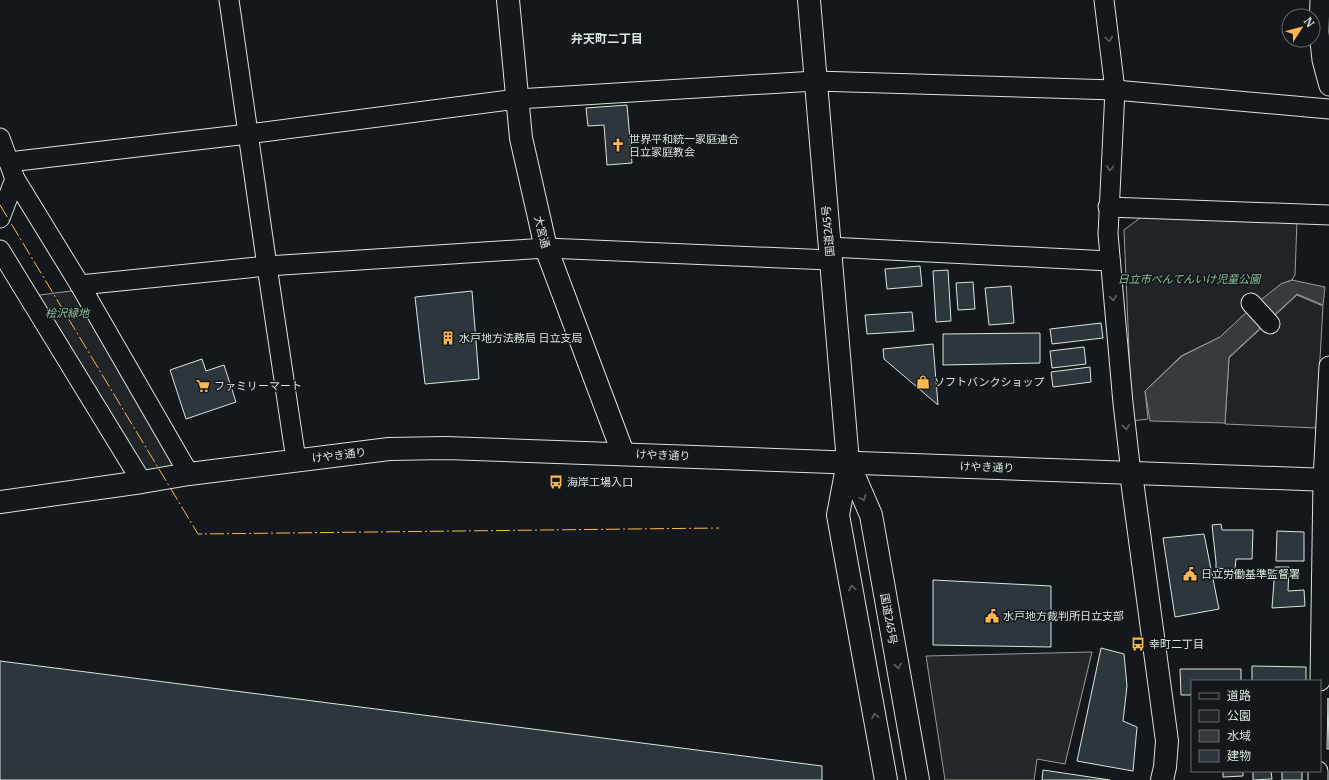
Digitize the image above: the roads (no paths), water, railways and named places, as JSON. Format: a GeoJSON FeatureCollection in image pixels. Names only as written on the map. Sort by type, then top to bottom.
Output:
{"type":"FeatureCollection","features":[{"type":"Feature","properties":{"kind":"main road","name":"大宮通"},"geometry":{"type":"LineString","coordinates":[[508,0],[521,138],[546,248],[623,453]]}},
{"type":"Feature","properties":{"kind":"main road","name":"国道245号"},"geometry":{"type":"LineString","coordinates":[[809,0],[848,462],[838,515],[886,780]]}},
{"type":"Feature","properties":{"kind":"main road","name":"けやき通り"},"geometry":{"type":"LineString","coordinates":[[0,502],[189,474],[396,448],[623,453],[1326,480]]}},
{"type":"Feature","properties":{"kind":"main road","name":"国道245号"},"geometry":{"type":"LineString","coordinates":[[848,462],[871,515],[918,780]]}},
{"type":"Feature","properties":{"kind":"main road"},"geometry":{"type":"LineString","coordinates":[[1131,473],[1167,741],[1165,767],[1162,780]]}},
{"type":"Feature","properties":{"kind":"street"},"geometry":{"type":"LineString","coordinates":[[229,0],[296,460]]}},
{"type":"Feature","properties":{"kind":"street"},"geometry":{"type":"LineString","coordinates":[[1104,0],[1115,90],[1108,207],[1108,234],[1131,473]]}},
{"type":"Feature","properties":{"kind":"street"},"geometry":{"type":"LineString","coordinates":[[1320,0],[1319,32],[1322,60],[1329,86]]}},
{"type":"Feature","properties":{"kind":"street"},"geometry":{"type":"LineString","coordinates":[[12,170],[248,134],[517,98],[815,81],[1115,90],[1329,109]]}},
{"type":"Feature","properties":{"kind":"street"},"geometry":{"type":"LineString","coordinates":[[0,138],[12,170],[189,474]]}},
{"type":"Feature","properties":{"kind":"street"},"geometry":{"type":"LineString","coordinates":[[0,218],[12,170]]}},
{"type":"Feature","properties":{"kind":"street"},"geometry":{"type":"LineString","coordinates":[[1108,207],[1329,215]]}},
{"type":"Feature","properties":{"kind":"street"},"geometry":{"type":"LineString","coordinates":[[80,285],[267,266],[546,248],[830,253],[1110,261]]}},
{"type":"Feature","properties":{"kind":"street"},"geometry":{"type":"LineString","coordinates":[[0,250],[142,482]]}},
{"type":"Feature","properties":{"kind":"street"},"geometry":{"type":"LineString","coordinates":[[1251,303],[1270,324]]}},
{"type":"Feature","properties":{"kind":"street"},"geometry":{"type":"LineString","coordinates":[[1320,680],[1329,366]]}},
{"type":"Feature","properties":{"kind":"water"},"geometry":{"type":"Polygon","coordinates":[[[1292,280],[1325,287],[1323,305],[1297,294],[1229,357],[1225,423],[1150,421],[1145,391],[1182,356],[1220,337],[1253,306],[1281,284],[1292,280]]]}},
{"type":"Feature","properties":{"kind":"place","name":"世界平和統一家庭連合 日立家庭教会"},"geometry":{"type":"Point","coordinates":[618,145]}},
{"type":"Feature","properties":{"kind":"place","name":"水戸地方法務局 日立支局"},"geometry":{"type":"Point","coordinates":[448,338]}},
{"type":"Feature","properties":{"kind":"place","name":"ソフトバンクショップ"},"geometry":{"type":"Point","coordinates":[923,382]}},
{"type":"Feature","properties":{"kind":"place","name":"ファミリーマート"},"geometry":{"type":"Point","coordinates":[203,386]}},
{"type":"Feature","properties":{"kind":"place","name":"海岸工場入口"},"geometry":{"type":"Point","coordinates":[556,482]}},
{"type":"Feature","properties":{"kind":"place","name":"日立労働基準監督署"},"geometry":{"type":"Point","coordinates":[1190,574]}},
{"type":"Feature","properties":{"kind":"place","name":"水戸地方裁判所日立支部"},"geometry":{"type":"Point","coordinates":[992,616]}},
{"type":"Feature","properties":{"kind":"place","name":"幸町二丁目"},"geometry":{"type":"Point","coordinates":[1138,644]}},
{"type":"Feature","properties":{"kind":"district","name":"弁天町二丁目"},"geometry":{"type":"Point","coordinates":[607,39]}},
{"type":"Feature","properties":{"kind":"park label","name":"日立市べんてんいけ児童公園"},"geometry":{"type":"Point","coordinates":[1189,279]}},
{"type":"Feature","properties":{"kind":"park label","name":"桧沢緑地"},"geometry":{"type":"Point","coordinates":[67,313]}}]}
